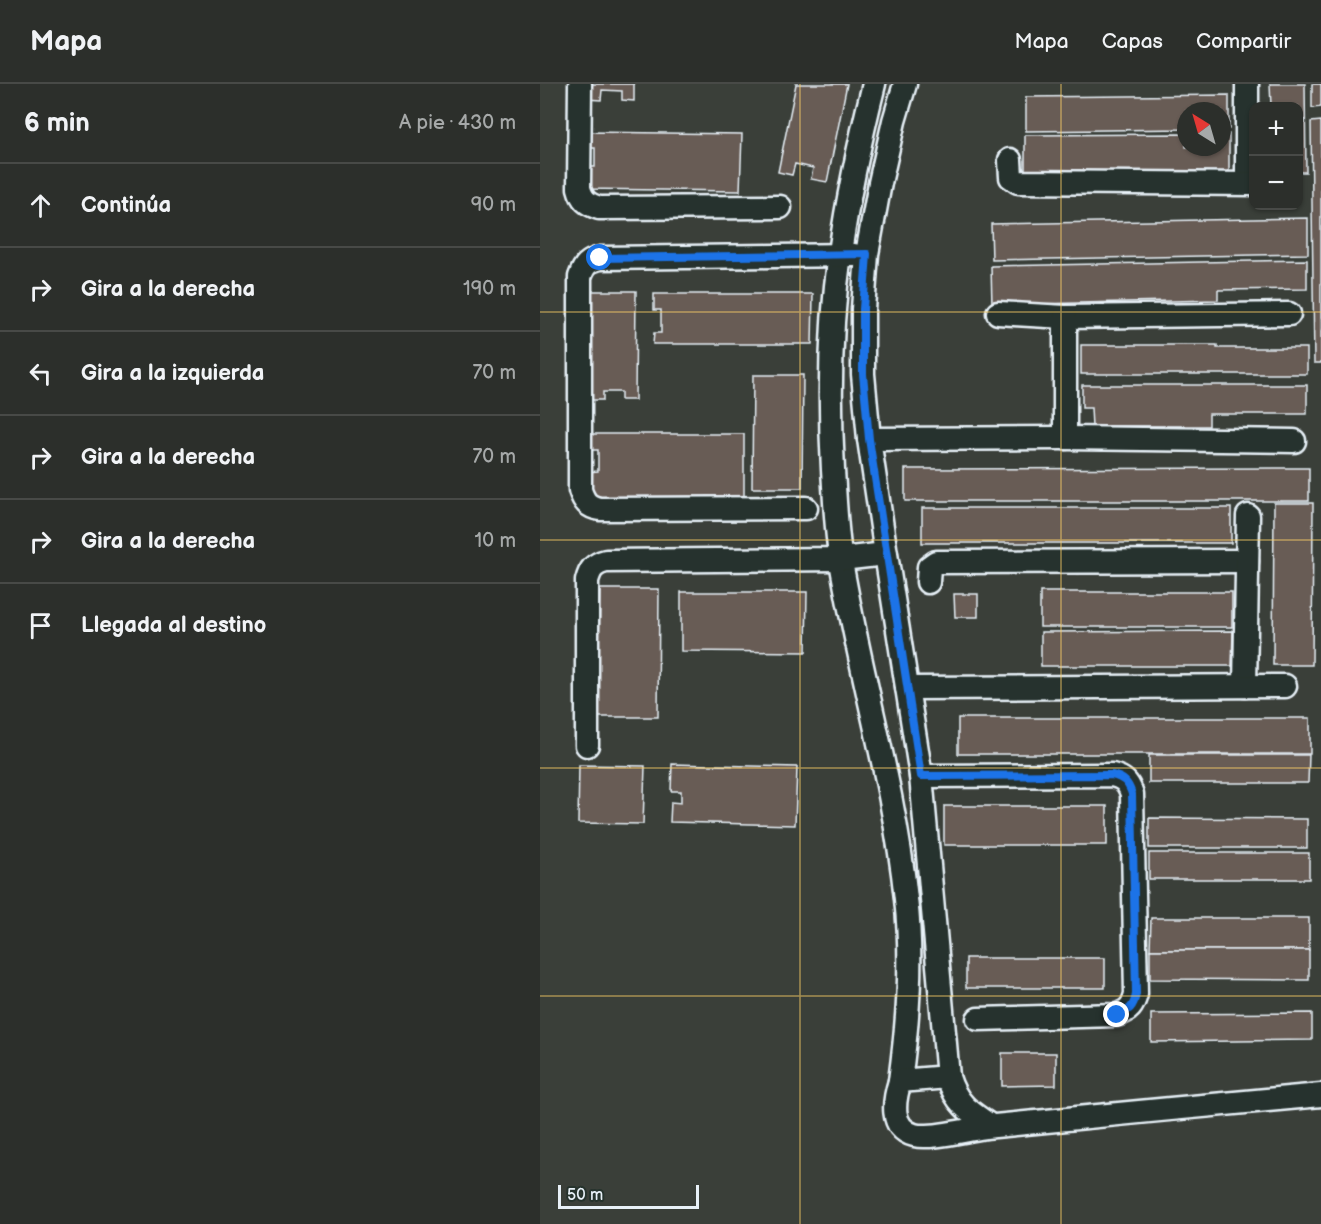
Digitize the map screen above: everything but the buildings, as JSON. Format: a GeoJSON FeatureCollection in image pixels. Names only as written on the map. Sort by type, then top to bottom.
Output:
{"type":"FeatureCollection","features":[{"type":"Feature","properties":{"kind":"street"},"geometry":{"type":"LineString","coordinates":[[580,84],[579,188],[582,198],[589,205],[599,208],[780,207]]}},
{"type":"Feature","properties":{"kind":"street"},"geometry":{"type":"LineString","coordinates":[[874,84],[854,167],[839,255],[831,352],[831,435],[841,559],[895,826],[906,902],[909,994],[900,1081],[895,1097],[894,1113],[902,1127],[914,1135],[932,1135],[991,1126],[1321,1095]]}},
{"type":"Feature","properties":{"kind":"street"},"geometry":{"type":"LineString","coordinates":[[905,84],[880,183],[867,254],[863,309],[863,374],[869,439],[921,776],[948,1077],[952,1092],[961,1105],[991,1126]]}},
{"type":"Feature","properties":{"kind":"street"},"geometry":{"type":"LineString","coordinates":[[1247,84],[1249,156]]}},
{"type":"Feature","properties":{"kind":"street"},"geometry":{"type":"LineString","coordinates":[[1010,160],[1011,177],[1018,182],[1249,184]]}},
{"type":"Feature","properties":{"kind":"street"},"geometry":{"type":"LineString","coordinates":[[806,508],[600,509],[590,507],[583,500],[580,490],[580,278],[583,268],[590,260],[600,258],[867,254]]}},
{"type":"Feature","properties":{"kind":"street"},"geometry":{"type":"LineString","coordinates":[[998,313],[1065,317],[1289,314]]}},
{"type":"Feature","properties":{"kind":"street"},"geometry":{"type":"LineString","coordinates":[[1065,317],[1065,438]]}},
{"type":"Feature","properties":{"kind":"street"},"geometry":{"type":"LineString","coordinates":[[869,439],[1065,438],[1294,441]]}},
{"type":"Feature","properties":{"kind":"street"},"geometry":{"type":"LineString","coordinates":[[1245,686],[1248,516]]}},
{"type":"Feature","properties":{"kind":"street"},"geometry":{"type":"LineString","coordinates":[[587,745],[587,581],[589,571],[597,564],[606,561],[841,559],[886,554]]}},
{"type":"Feature","properties":{"kind":"street"},"geometry":{"type":"LineString","coordinates":[[928,582],[929,567],[936,562],[1247,561]]}},
{"type":"Feature","properties":{"kind":"street"},"geometry":{"type":"LineString","coordinates":[[907,688],[1285,686]]}},
{"type":"Feature","properties":{"kind":"street"},"geometry":{"type":"LineString","coordinates":[[921,776],[1112,775],[1122,777],[1129,784],[1132,794],[1136,994],[1134,1004],[1127,1012],[1117,1015],[978,1018]]}},
{"type":"Feature","properties":{"kind":"street"},"geometry":{"type":"LineString","coordinates":[[900,1081],[948,1077]]}},
{"type":"Feature","properties":{"kind":"route"},"geometry":{"type":"LineString","coordinates":[[600,258],[867,254],[863,309],[863,374],[869,439],[921,776],[1112,775],[1122,777],[1129,784],[1132,794],[1136,994],[1134,1004],[1127,1012],[1117,1015]]}}]}
